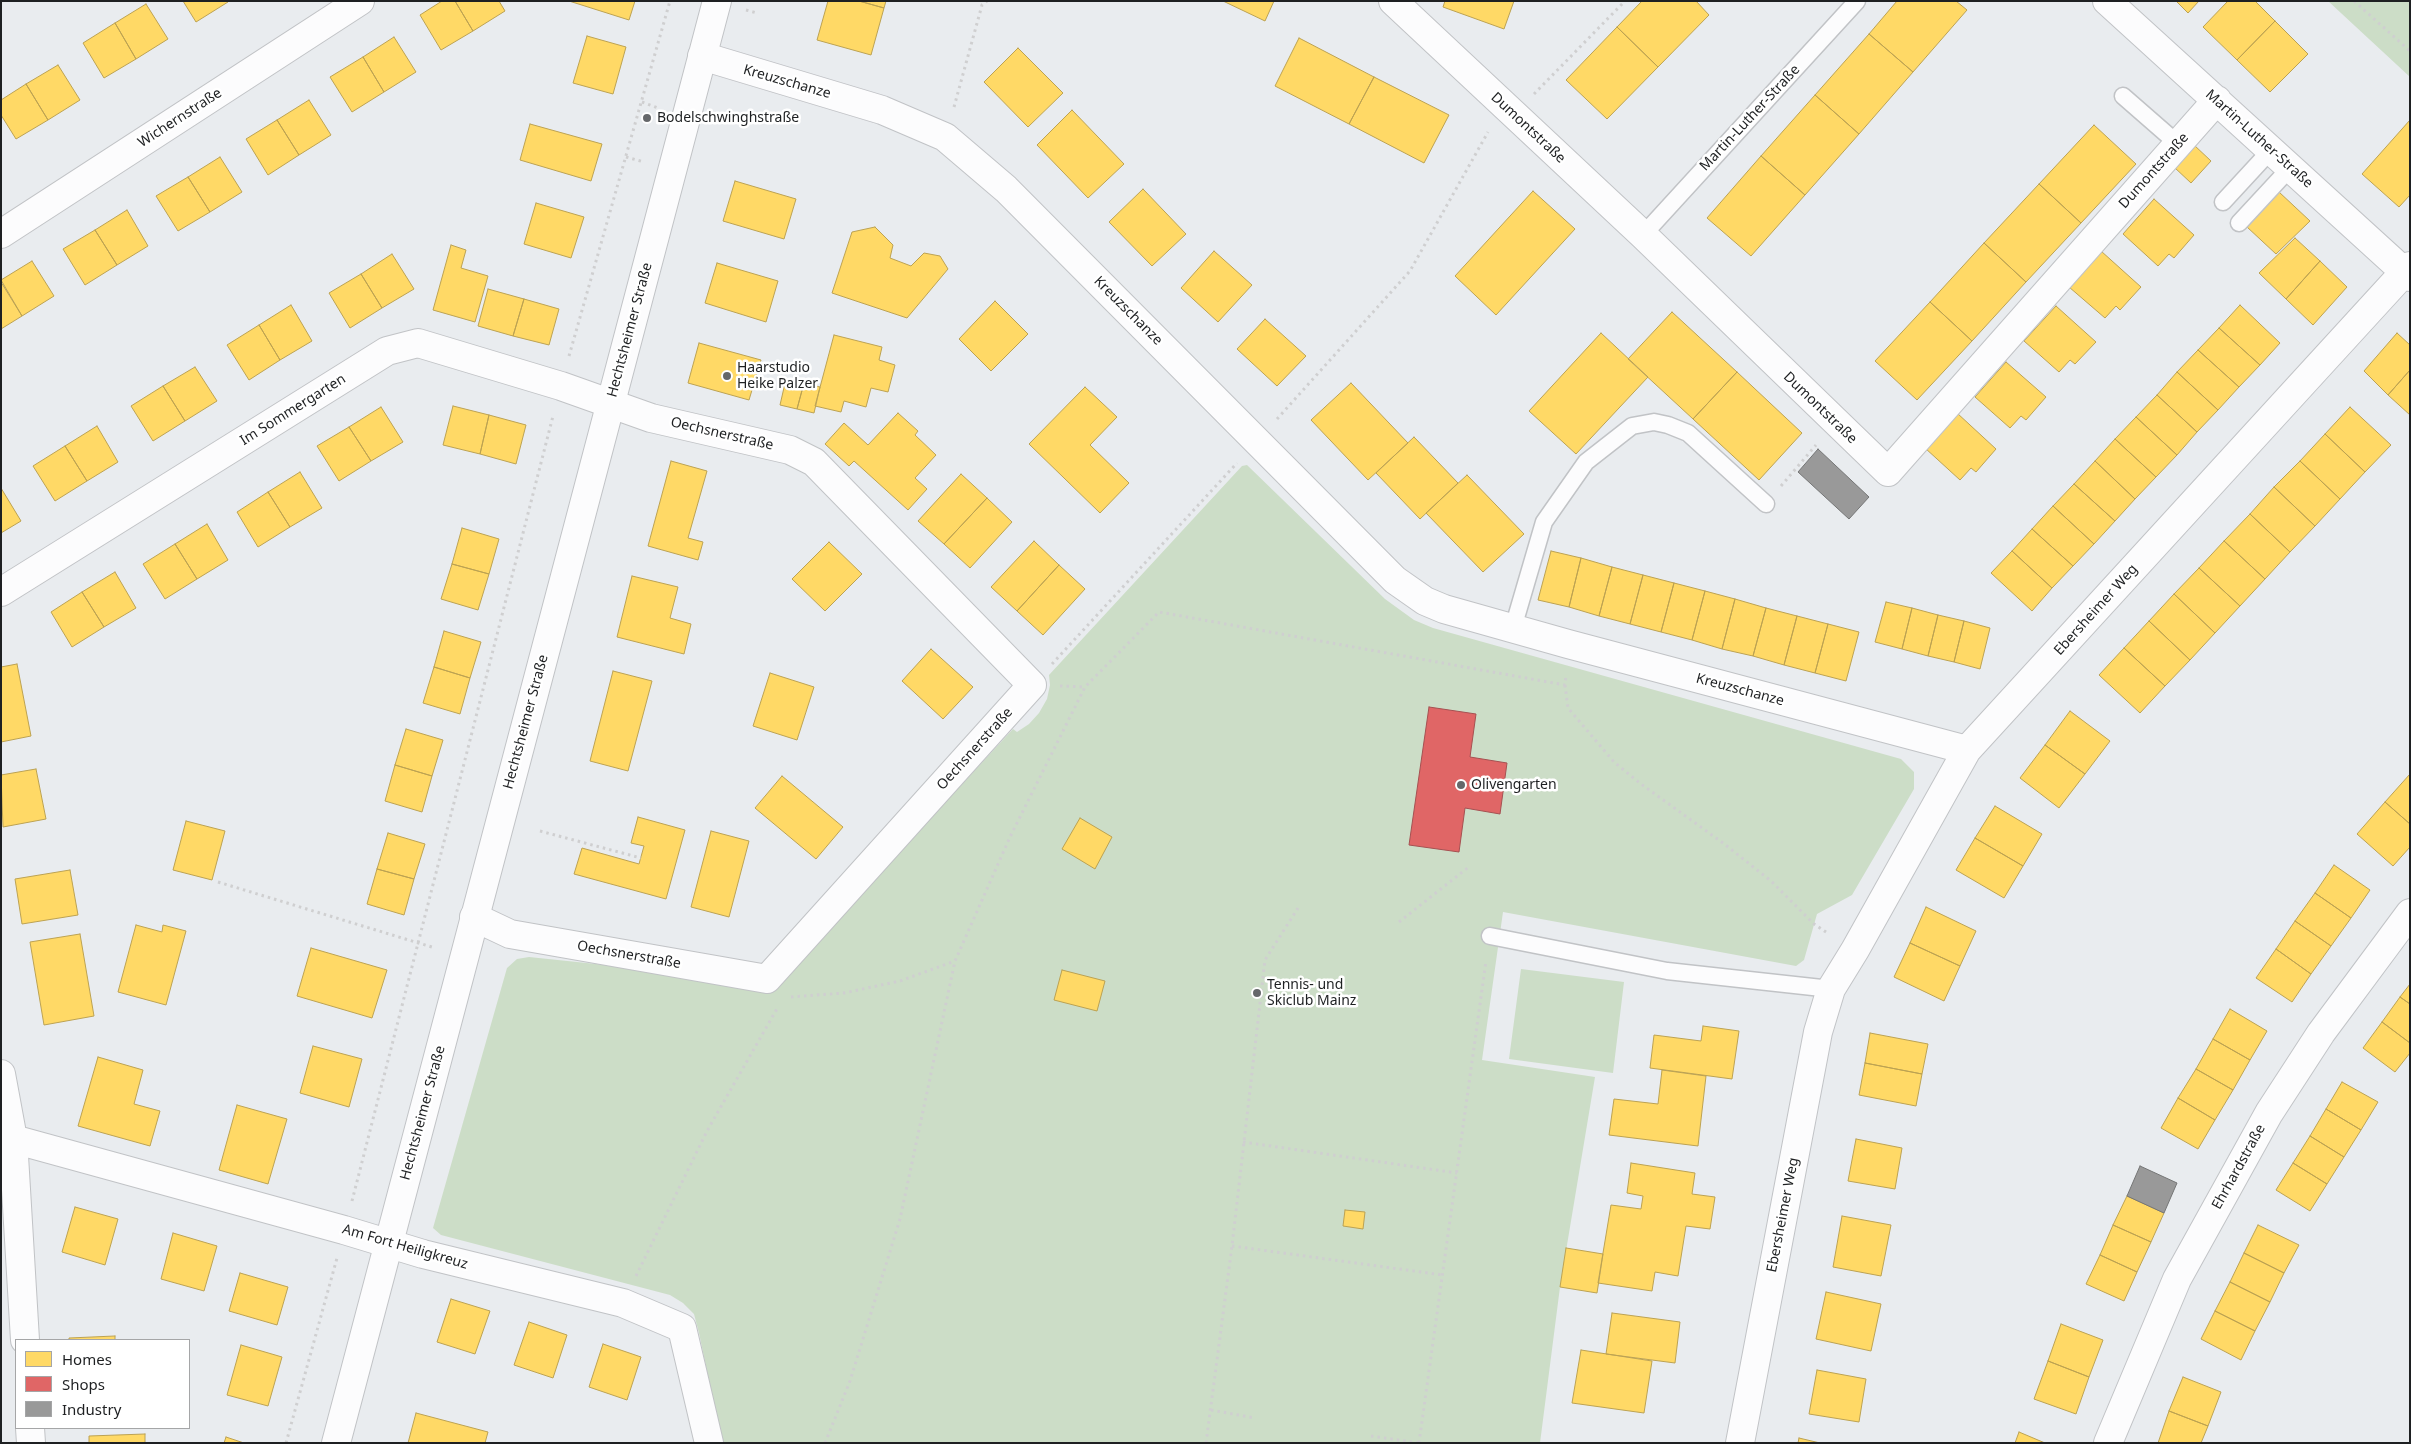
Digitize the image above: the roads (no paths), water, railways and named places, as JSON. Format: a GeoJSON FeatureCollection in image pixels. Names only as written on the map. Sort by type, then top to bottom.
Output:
{"type":"FeatureCollection","features":[{"type":"Feature","properties":{"kind":"street","name":"Wichernstraße"},"geometry":{"type":"LineString","coordinates":[[1,234],[360,1]]}},
{"type":"Feature","properties":{"kind":"street","name":"Hechtsheimer Straße"},"geometry":{"type":"LineString","coordinates":[[336,1443],[717,1]]}},
{"type":"Feature","properties":{"kind":"street","name":"Dumontstraße"},"geometry":{"type":"LineString","coordinates":[[1393,1],[1643,235],[1888,472],[2217,100]]}},
{"type":"Feature","properties":{"kind":"street","name":"Martin-Luther-Straße"},"geometry":{"type":"LineString","coordinates":[[2107,1],[2408,272]]}},
{"type":"Feature","properties":{"kind":"street","name":"Kreuzschanze"},"geometry":{"type":"LineString","coordinates":[[702,56],[882,110],[946,137],[1006,189],[1395,580],[1424,601],[1444,610],[1967,750]]}},
{"type":"Feature","properties":{"kind":"street","name":"Ebersheimer Weg"},"geometry":{"type":"LineString","coordinates":[[1740,1443],[1818,1032],[1831,989],[1855,950],[1967,750],[2408,272]]}},
{"type":"Feature","properties":{"kind":"street","name":"Im Sommergarten"},"geometry":{"type":"LineString","coordinates":[[1,592],[386,351],[418,343],[560,386],[610,404]]}},
{"type":"Feature","properties":{"kind":"street","name":"Oechsnerstraße"},"geometry":{"type":"LineString","coordinates":[[474,917],[510,934],[767,979],[1032,685],[814,462],[790,450],[651,418],[610,404]]}},
{"type":"Feature","properties":{"kind":"street","name":"Ehrhardstraße"},"geometry":{"type":"LineString","coordinates":[[2108,1443],[2177,1279],[2269,1113],[2321,1033],[2410,913]]}},
{"type":"Feature","properties":{"kind":"street"},"geometry":{"type":"LineString","coordinates":[[1,1074],[13,1139],[25,1339]]}},
{"type":"Feature","properties":{"kind":"street","name":"Am Fort Heiligkreuz"},"geometry":{"type":"LineString","coordinates":[[13,1139],[344,1230],[423,1254],[623,1303],[682,1328],[709,1443]]}},
{"type":"Feature","properties":{"kind":"street"},"geometry":{"type":"LineString","coordinates":[[30,1429],[31,1443]]}},
{"type":"Feature","properties":{"kind":"lane","name":"Martin-Luther-Straße"},"geometry":{"type":"LineString","coordinates":[[1643,235],[1858,1]]}},
{"type":"Feature","properties":{"kind":"lane"},"geometry":{"type":"LineString","coordinates":[[2123,96],[2178,144]]}},
{"type":"Feature","properties":{"kind":"lane"},"geometry":{"type":"LineString","coordinates":[[2223,202],[2281,159]]}},
{"type":"Feature","properties":{"kind":"lane"},"geometry":{"type":"LineString","coordinates":[[2239,223],[2281,159]]}},
{"type":"Feature","properties":{"kind":"lane"},"geometry":{"type":"LineString","coordinates":[[1513,628],[1544,522],[1586,462],[1632,426],[1654,422],[1688,433],[1766,504]]}},
{"type":"Feature","properties":{"kind":"lane"},"geometry":{"type":"LineString","coordinates":[[1490,936],[1667,971],[1831,989]]}},
{"type":"Feature","properties":{"kind":"place","name":"Bodelschwinghstraße"},"geometry":{"type":"Point","coordinates":[647,118]}},
{"type":"Feature","properties":{"kind":"place","name":"Haarstudio Heike Palzer"},"geometry":{"type":"Point","coordinates":[727,376]}},
{"type":"Feature","properties":{"kind":"place","name":"Olivengarten"},"geometry":{"type":"Point","coordinates":[1461,785]}},
{"type":"Feature","properties":{"kind":"place","name":"Tennis- und Skiclub Mainz"},"geometry":{"type":"Point","coordinates":[1257,993]}}]}
